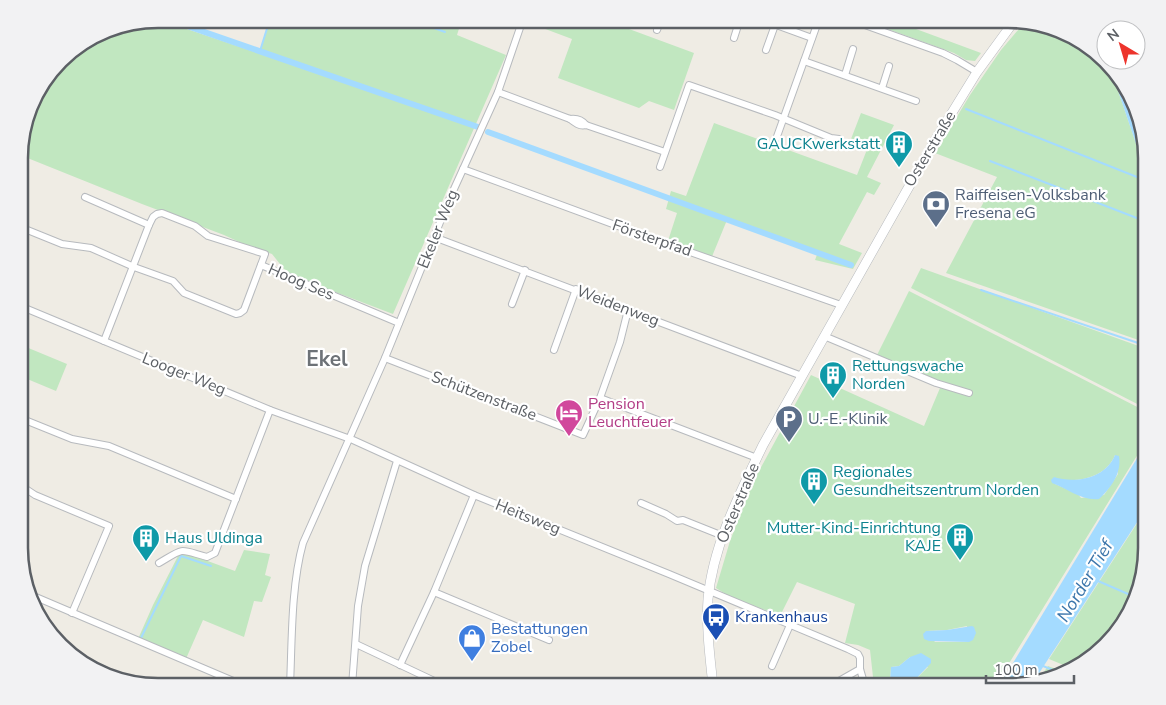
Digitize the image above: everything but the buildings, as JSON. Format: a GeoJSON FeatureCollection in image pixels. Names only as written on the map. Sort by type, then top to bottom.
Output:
{"type":"FeatureCollection","features":[{"type":"Feature","properties":{"kind":"street","name":"Ekeler Weg"},"geometry":{"type":"LineString","coordinates":[[290,678],[296,586],[300,554],[308,531],[385,358],[434,237],[498,92],[520,28]]}},
{"type":"Feature","properties":{"kind":"street"},"geometry":{"type":"LineString","coordinates":[[734,38],[737,28]]}},
{"type":"Feature","properties":{"kind":"street"},"geometry":{"type":"LineString","coordinates":[[766,50],[774,28]]}},
{"type":"Feature","properties":{"kind":"street"},"geometry":{"type":"LineString","coordinates":[[784,28],[812,38]]}},
{"type":"Feature","properties":{"kind":"street"},"geometry":{"type":"LineString","coordinates":[[776,142],[816,28]]}},
{"type":"Feature","properties":{"kind":"street"},"geometry":{"type":"LineString","coordinates":[[873,28],[943,53],[977,72]]}},
{"type":"Feature","properties":{"kind":"street","name":"Osterstraße"},"geometry":{"type":"LineString","coordinates":[[712,677],[708,635],[709,590],[715,560],[723,536],[757,458],[915,174],[977,72],[1009,28]]}},
{"type":"Feature","properties":{"kind":"street"},"geometry":{"type":"LineString","coordinates":[[844,75],[853,49]]}},
{"type":"Feature","properties":{"kind":"street"},"geometry":{"type":"LineString","coordinates":[[804,61],[916,101]]}},
{"type":"Feature","properties":{"kind":"street"},"geometry":{"type":"LineString","coordinates":[[882,88],[889,66]]}},
{"type":"Feature","properties":{"kind":"street"},"geometry":{"type":"LineString","coordinates":[[660,167],[688,85],[831,138],[840,139]]}},
{"type":"Feature","properties":{"kind":"street"},"geometry":{"type":"LineString","coordinates":[[498,92],[570,119],[576,118],[586,125],[665,152]]}},
{"type":"Feature","properties":{"kind":"street","name":"Försterpfad"},"geometry":{"type":"LineString","coordinates":[[463,169],[841,305]]}},
{"type":"Feature","properties":{"kind":"street"},"geometry":{"type":"LineString","coordinates":[[85,198],[149,225],[104,341]]}},
{"type":"Feature","properties":{"kind":"street","name":"Hoog Ses"},"geometry":{"type":"LineString","coordinates":[[149,225],[153,217],[162,213],[195,226],[208,236],[265,254],[261,265],[399,323]]}},
{"type":"Feature","properties":{"kind":"street"},"geometry":{"type":"LineString","coordinates":[[28,230],[62,244],[90,248],[173,281],[184,293],[236,314],[244,310],[261,265]]}},
{"type":"Feature","properties":{"kind":"street","name":"Weidenweg"},"geometry":{"type":"LineString","coordinates":[[434,237],[802,376]]}},
{"type":"Feature","properties":{"kind":"street"},"geometry":{"type":"LineString","coordinates":[[512,304],[525,270]]}},
{"type":"Feature","properties":{"kind":"street"},"geometry":{"type":"LineString","coordinates":[[554,350],[576,290]]}},
{"type":"Feature","properties":{"kind":"street","name":"Looger Weg"},"geometry":{"type":"LineString","coordinates":[[28,309],[270,410],[350,438]]}},
{"type":"Feature","properties":{"kind":"street"},"geometry":{"type":"LineString","coordinates":[[628,310],[620,342],[600,398],[757,458]]}},
{"type":"Feature","properties":{"kind":"street"},"geometry":{"type":"LineString","coordinates":[[824,336],[936,383],[969,393]]}},
{"type":"Feature","properties":{"kind":"street","name":"Schützenstraße"},"geometry":{"type":"LineString","coordinates":[[385,358],[584,435],[600,398]]}},
{"type":"Feature","properties":{"kind":"street"},"geometry":{"type":"LineString","coordinates":[[159,562],[180,550],[189,550],[208,557],[216,553],[270,410]]}},
{"type":"Feature","properties":{"kind":"street"},"geometry":{"type":"LineString","coordinates":[[28,421],[72,439],[109,446],[236,499]]}},
{"type":"Feature","properties":{"kind":"street","name":"Heitsweg"},"geometry":{"type":"LineString","coordinates":[[350,438],[474,495],[709,590],[858,654],[860,669]]}},
{"type":"Feature","properties":{"kind":"street"},"geometry":{"type":"LineString","coordinates":[[353,678],[358,606],[364,566],[397,461]]}},
{"type":"Feature","properties":{"kind":"street"},"geometry":{"type":"LineString","coordinates":[[28,490],[109,526],[72,613]]}},
{"type":"Feature","properties":{"kind":"street"},"geometry":{"type":"LineString","coordinates":[[400,665],[434,592],[474,495]]}},
{"type":"Feature","properties":{"kind":"street"},"geometry":{"type":"LineString","coordinates":[[641,503],[677,521],[683,520],[723,536]]}},
{"type":"Feature","properties":{"kind":"street"},"geometry":{"type":"LineString","coordinates":[[434,592],[548,640]]}},
{"type":"Feature","properties":{"kind":"street"},"geometry":{"type":"LineString","coordinates":[[38,598],[226,678]]}},
{"type":"Feature","properties":{"kind":"street"},"geometry":{"type":"LineString","coordinates":[[772,666],[790,625]]}},
{"type":"Feature","properties":{"kind":"street"},"geometry":{"type":"LineString","coordinates":[[356,644],[427,678]]}},
{"type":"Feature","properties":{"kind":"street"},"geometry":{"type":"LineString","coordinates":[[846,677],[860,669],[862,677]]}},
{"type":"Feature","properties":{"kind":"green space"},"geometry":{"type":"Polygon","coordinates":[[[184,28],[255,52],[260,51],[267,28],[459,28],[457,35],[506,55],[393,314],[288,274],[272,254],[28,158],[34,116],[49,85],[78,54],[116,34],[141,29],[184,28]]]}},
{"type":"Feature","properties":{"kind":"green space"},"geometry":{"type":"Polygon","coordinates":[[[543,28],[626,28],[694,53],[674,110],[649,101],[639,108],[558,78],[572,39],[543,28]]]}},
{"type":"Feature","properties":{"kind":"green space"},"geometry":{"type":"Polygon","coordinates":[[[885,28],[913,28],[981,53],[975,61],[966,60],[954,53],[885,28]]]}},
{"type":"Feature","properties":{"kind":"green space"},"geometry":{"type":"Polygon","coordinates":[[[1019,29],[1042,32],[1074,45],[1096,62],[1096,70],[1104,70],[1112,78],[1138,150],[1138,340],[946,273],[997,177],[935,153],[970,95],[1001,50],[1019,29]]]}},
{"type":"Feature","properties":{"kind":"green space"},"geometry":{"type":"Polygon","coordinates":[[[861,113],[894,125],[867,177],[881,183],[874,195],[867,192],[839,244],[862,253],[853,269],[815,260],[818,252],[727,220],[711,259],[667,244],[677,213],[666,209],[671,191],[686,196],[714,123],[857,175],[868,147],[851,139],[861,113]]]}},
{"type":"Feature","properties":{"kind":"green space"},"geometry":{"type":"Polygon","coordinates":[[[921,268],[1138,346],[1138,404],[911,288],[921,268]]]}},
{"type":"Feature","properties":{"kind":"green space"},"geometry":{"type":"Polygon","coordinates":[[[909,291],[1138,407],[1138,454],[1001,677],[918,677],[928,667],[910,657],[899,666],[891,667],[890,677],[873,677],[870,650],[858,645],[845,643],[855,604],[797,582],[780,616],[727,595],[716,588],[730,541],[753,482],[811,375],[924,426],[940,388],[877,355],[909,291]],[[1115,455],[1111,463],[1098,474],[1072,480],[1054,478],[1055,484],[1078,494],[1081,498],[1104,495],[1118,474],[1115,455]],[[967,626],[947,630],[926,631],[935,642],[969,642],[967,626]]]}},
{"type":"Feature","properties":{"kind":"green space"},"geometry":{"type":"Polygon","coordinates":[[[28,348],[67,364],[56,391],[28,379],[28,348]]]}},
{"type":"Feature","properties":{"kind":"green space"},"geometry":{"type":"Polygon","coordinates":[[[1138,522],[1138,556],[1134,581],[1129,597],[1112,627],[1088,651],[1074,660],[1064,665],[1049,659],[1138,522]]]}},
{"type":"Feature","properties":{"kind":"green space"},"geometry":{"type":"Polygon","coordinates":[[[244,550],[270,554],[265,575],[271,577],[262,602],[254,601],[244,637],[203,620],[185,661],[138,639],[178,556],[183,552],[235,571],[244,550]]]}},
{"type":"Feature","properties":{"kind":"green space"},"geometry":{"type":"Polygon","coordinates":[[[1048,666],[1055,669],[1043,673],[1048,666]]]}},
{"type":"Feature","properties":{"kind":"water"},"geometry":{"type":"Polygon","coordinates":[[[1116,84],[1129,108],[1138,150],[1116,84]]]}},
{"type":"Feature","properties":{"kind":"water"},"geometry":{"type":"Polygon","coordinates":[[[1115,455],[1119,456],[1119,468],[1115,480],[1099,499],[1081,496],[1052,483],[1051,480],[1054,477],[1072,480],[1098,474],[1111,463],[1115,455]]]}},
{"type":"Feature","properties":{"kind":"water","name":"Norder Tief"},"geometry":{"type":"Polygon","coordinates":[[[1138,457],[1138,521],[1039,674],[1004,677],[1138,457]]]}},
{"type":"Feature","properties":{"kind":"water"},"geometry":{"type":"Polygon","coordinates":[[[972,626],[976,633],[973,640],[969,642],[929,641],[924,639],[923,634],[926,631],[972,626]]]}},
{"type":"Feature","properties":{"kind":"water"},"geometry":{"type":"Polygon","coordinates":[[[921,653],[931,659],[931,663],[917,677],[890,677],[891,667],[899,666],[910,657],[921,653]]]}},
{"type":"Feature","properties":{"kind":"waterway"},"geometry":{"type":"LineString","coordinates":[[193,28],[478,127]]}},
{"type":"Feature","properties":{"kind":"waterway"},"geometry":{"type":"LineString","coordinates":[[260,51],[267,28]]}},
{"type":"Feature","properties":{"kind":"waterway"},"geometry":{"type":"LineString","coordinates":[[434,28],[445,32]]}},
{"type":"Feature","properties":{"kind":"waterway"},"geometry":{"type":"LineString","coordinates":[[966,109],[1138,177]]}},
{"type":"Feature","properties":{"kind":"waterway"},"geometry":{"type":"LineString","coordinates":[[488,132],[851,265]]}},
{"type":"Feature","properties":{"kind":"waterway"},"geometry":{"type":"LineString","coordinates":[[990,161],[1138,219]]}},
{"type":"Feature","properties":{"kind":"waterway"},"geometry":{"type":"LineString","coordinates":[[981,290],[1138,343]]}},
{"type":"Feature","properties":{"kind":"waterway"},"geometry":{"type":"LineString","coordinates":[[141,638],[181,556],[211,566]]}},
{"type":"Feature","properties":{"kind":"waterway","name":"Norder Tief"},"geometry":{"type":"LineString","coordinates":[[1098,581],[1130,595]]}},
{"type":"Feature","properties":{"kind":"waterway"},"geometry":{"type":"LineString","coordinates":[[1043,666],[1052,670]]}},
{"type":"Feature","properties":{"kind":"place","name":"GAUCKwerkstatt"},"geometry":{"type":"Point","coordinates":[899,168]}},
{"type":"Feature","properties":{"kind":"place","name":"Raiffeisen-Volksbank Fresena eG"},"geometry":{"type":"Point","coordinates":[936,228]}},
{"type":"Feature","properties":{"kind":"place","name":"Rettungswache Norden"},"geometry":{"type":"Point","coordinates":[833,399]}},
{"type":"Feature","properties":{"kind":"place","name":"Pension Leuchtfeuer"},"geometry":{"type":"Point","coordinates":[569,437]}},
{"type":"Feature","properties":{"kind":"place","name":"U.-E.-Klinik"},"geometry":{"type":"Point","coordinates":[789,443]}},
{"type":"Feature","properties":{"kind":"place","name":"Regionales Gesundheitszentrum Norden"},"geometry":{"type":"Point","coordinates":[814,505]}},
{"type":"Feature","properties":{"kind":"place","name":"Mutter-Kind-Einrichtung KAJE"},"geometry":{"type":"Point","coordinates":[960,561]}},
{"type":"Feature","properties":{"kind":"place","name":"Haus Uldinga"},"geometry":{"type":"Point","coordinates":[146,562]}},
{"type":"Feature","properties":{"kind":"place","name":"Krankenhaus"},"geometry":{"type":"Point","coordinates":[716,641]}},
{"type":"Feature","properties":{"kind":"place","name":"Bestattungen Zobel"},"geometry":{"type":"Point","coordinates":[472,662]}},
{"type":"Feature","properties":{"kind":"district","name":"Ekel"},"geometry":{"type":"Point","coordinates":[327,359]}}]}
